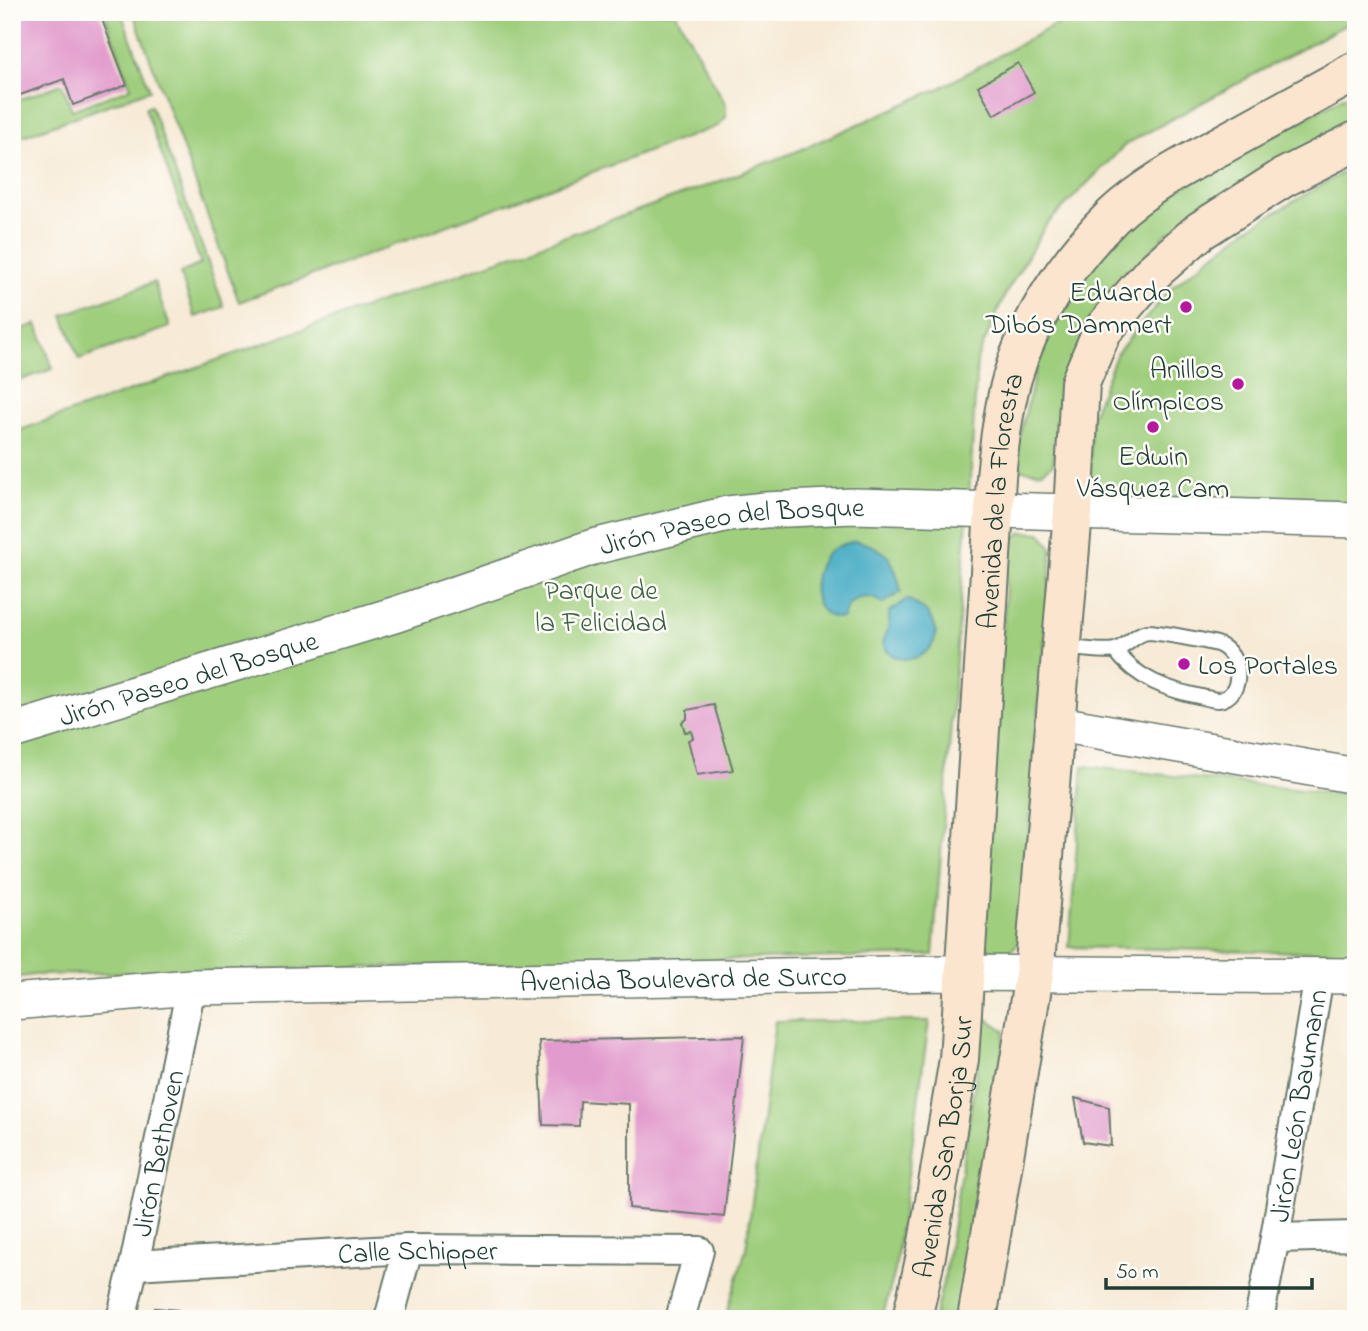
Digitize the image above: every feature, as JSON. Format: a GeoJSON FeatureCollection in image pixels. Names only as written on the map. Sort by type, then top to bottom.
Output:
{"type":"FeatureCollection","features":[{"type":"Feature","properties":{"kind":"main road","name":"Avenida de la Floresta"},"geometry":{"type":"LineString","coordinates":[[965,974],[999,442],[1012,376],[1031,330],[1047,299],[1083,249],[1114,215],[1151,187],[1193,161],[1356,71]]}},
{"type":"Feature","properties":{"kind":"main road"},"geometry":{"type":"LineString","coordinates":[[977,1319],[1034,975],[1053,723],[1073,512],[1080,383],[1102,331],[1153,273],[1200,231],[1283,178],[1356,141]]}},
{"type":"Feature","properties":{"kind":"main road","name":"Avenida San Borja Sur"},"geometry":{"type":"LineString","coordinates":[[912,1319],[926,1255],[958,1059],[965,974]]}},
{"type":"Feature","properties":{"kind":"street","name":"Jirón Paseo del Bosque"},"geometry":{"type":"LineString","coordinates":[[12,731],[397,614],[593,547],[728,514],[854,506],[1356,520]]}},
{"type":"Feature","properties":{"kind":"street"},"geometry":{"type":"LineString","coordinates":[[1053,723],[1356,776]]}},
{"type":"Feature","properties":{"kind":"street","name":"Avenida Boulevard de Surco"},"geometry":{"type":"LineString","coordinates":[[12,1002],[191,987],[965,974],[1356,976]]}},
{"type":"Feature","properties":{"kind":"street","name":"Jirón León Baumann"},"geometry":{"type":"LineString","coordinates":[[1259,1319],[1319,976]]}},
{"type":"Feature","properties":{"kind":"street","name":"Jirón Bethoven"},"geometry":{"type":"LineString","coordinates":[[121,1319],[191,987]]}},
{"type":"Feature","properties":{"kind":"street"},"geometry":{"type":"LineString","coordinates":[[1275,1238],[1356,1236]]}},
{"type":"Feature","properties":{"kind":"street"},"geometry":{"type":"LineString","coordinates":[[389,1319],[408,1249]]}},
{"type":"Feature","properties":{"kind":"street","name":"Calle Schipper"},"geometry":{"type":"LineString","coordinates":[[134,1265],[408,1249],[699,1251],[680,1319]]}},
{"type":"Feature","properties":{"kind":"lane"},"geometry":{"type":"LineString","coordinates":[[1060,647],[1115,650],[1134,637],[1148,632],[1218,645],[1230,652],[1237,663],[1236,687],[1228,696],[1218,700],[1184,693],[1142,676],[1127,666],[1115,650]]}},
{"type":"Feature","properties":{"kind":"green space"},"geometry":{"type":"Polygon","coordinates":[[[104,12],[121,12],[150,90],[12,140],[12,102],[62,84],[72,110],[131,88],[104,12]]]}},
{"type":"Feature","properties":{"kind":"green space"},"geometry":{"type":"Polygon","coordinates":[[[133,12],[675,12],[726,105],[726,117],[718,126],[239,302],[133,12]]]}},
{"type":"Feature","properties":{"kind":"green space","name":"Parque de la Felicidad"},"geometry":{"type":"Polygon","coordinates":[[[1078,12],[1356,12],[1356,19],[1126,144],[1046,225],[1006,293],[977,359],[933,955],[34,975],[12,978],[12,433],[723,180],[800,150],[940,88],[1078,12]]]}},
{"type":"Feature","properties":{"kind":"green space"},"geometry":{"type":"Polygon","coordinates":[[[1356,90],[1356,123],[1259,175],[1166,234],[1105,302],[1065,392],[1053,464],[1042,472],[1022,470],[1014,459],[1040,354],[1077,280],[1153,203],[1356,90]]]}},
{"type":"Feature","properties":{"kind":"green space"},"geometry":{"type":"Polygon","coordinates":[[[151,106],[224,307],[195,317],[180,273],[201,264],[145,108],[151,106]]]}},
{"type":"Feature","properties":{"kind":"green space"},"geometry":{"type":"Polygon","coordinates":[[[1356,165],[1356,505],[1089,495],[1091,418],[1117,353],[1170,289],[1245,230],[1356,165]]]}},
{"type":"Feature","properties":{"kind":"green space"},"geometry":{"type":"Polygon","coordinates":[[[154,282],[170,327],[79,359],[63,315],[154,282]]]}},
{"type":"Feature","properties":{"kind":"green space"},"geometry":{"type":"Polygon","coordinates":[[[37,324],[53,369],[18,381],[12,364],[12,328],[14,332],[37,324]]]}},
{"type":"Feature","properties":{"kind":"green space"},"geometry":{"type":"Polygon","coordinates":[[[1022,532],[1041,533],[1052,548],[1020,942],[1007,954],[992,953],[981,938],[1009,542],[1022,532]]]}},
{"type":"Feature","properties":{"kind":"green space"},"geometry":{"type":"Polygon","coordinates":[[[1083,766],[1356,796],[1356,953],[1069,947],[1083,766]]]}},
{"type":"Feature","properties":{"kind":"green space"},"geometry":{"type":"Polygon","coordinates":[[[985,1017],[1005,1031],[962,1319],[934,1319],[945,1274],[985,1017]]]}},
{"type":"Feature","properties":{"kind":"green space"},"geometry":{"type":"Polygon","coordinates":[[[775,1021],[929,1021],[895,1271],[882,1319],[725,1319],[746,1249],[775,1021]]]}},
{"type":"Feature","properties":{"kind":"water"},"geometry":{"type":"Polygon","coordinates":[[[856,541],[876,548],[889,558],[901,592],[882,604],[870,598],[858,599],[845,611],[843,618],[831,617],[822,611],[817,602],[815,580],[818,569],[830,551],[856,541]]]}},
{"type":"Feature","properties":{"kind":"water"},"geometry":{"type":"Polygon","coordinates":[[[907,599],[927,613],[935,627],[934,640],[928,650],[917,657],[904,659],[892,655],[883,643],[889,625],[889,612],[907,599]]]}},
{"type":"Feature","properties":{"kind":"building"},"geometry":{"type":"Polygon","coordinates":[[[12,12],[99,12],[127,85],[73,105],[64,79],[12,98],[12,60],[15,59],[12,52],[12,12]]]}},
{"type":"Feature","properties":{"kind":"building"},"geometry":{"type":"Polygon","coordinates":[[[1018,63],[1034,92],[994,115],[978,86],[1018,63]]]}},
{"type":"Feature","properties":{"kind":"building"},"geometry":{"type":"Polygon","coordinates":[[[714,705],[733,770],[697,775],[688,740],[693,738],[691,731],[685,732],[682,722],[687,719],[687,710],[714,705]]]}},
{"type":"Feature","properties":{"kind":"building"},"geometry":{"type":"Polygon","coordinates":[[[744,1036],[724,1217],[629,1208],[629,1104],[580,1101],[579,1126],[543,1125],[539,1041],[744,1036]]]}},
{"type":"Feature","properties":{"kind":"building"},"geometry":{"type":"Polygon","coordinates":[[[1075,1098],[1109,1107],[1111,1146],[1083,1142],[1075,1098]]]}},
{"type":"Feature","properties":{"kind":"building"},"geometry":{"type":"Polygon","coordinates":[[[155,1308],[178,1310],[178,1319],[154,1319],[155,1308]]]}},
{"type":"Feature","properties":{"kind":"place","name":"Eduardo Dibós Dammert"},"geometry":{"type":"Point","coordinates":[1186,307]}},
{"type":"Feature","properties":{"kind":"place","name":"Anillos Olímpicos"},"geometry":{"type":"Point","coordinates":[1238,384]}},
{"type":"Feature","properties":{"kind":"place","name":"Edwin Vásquez Cam"},"geometry":{"type":"Point","coordinates":[1153,427]}},
{"type":"Feature","properties":{"kind":"place","name":"Los Portales"},"geometry":{"type":"Point","coordinates":[1184,664]}}]}
